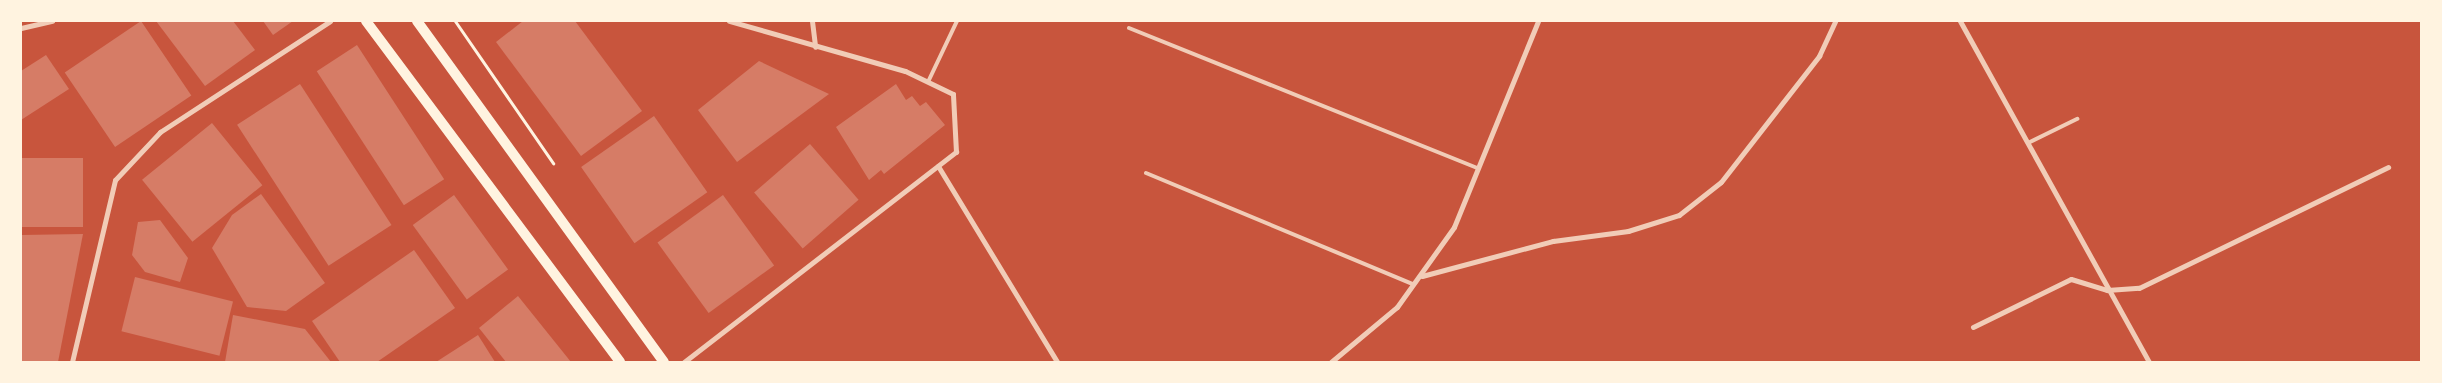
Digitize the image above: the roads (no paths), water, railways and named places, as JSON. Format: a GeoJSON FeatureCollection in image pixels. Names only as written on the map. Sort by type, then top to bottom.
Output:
{"type":"FeatureCollection","features":[{"type":"Feature","properties":{"kind":"main road"},"geometry":{"type":"LineString","coordinates":[[366,21],[620,362]]}},
{"type":"Feature","properties":{"kind":"main road"},"geometry":{"type":"LineString","coordinates":[[417,21],[664,362]]}},
{"type":"Feature","properties":{"kind":"street"},"geometry":{"type":"LineString","coordinates":[[21,28],[52,21]]}},
{"type":"Feature","properties":{"kind":"street"},"geometry":{"type":"LineString","coordinates":[[72,362],[115,180],[160,132],[330,21]]}},
{"type":"Feature","properties":{"kind":"street"},"geometry":{"type":"LineString","coordinates":[[684,362],[956,152],[953,94],[906,71],[815,47],[729,21]]}},
{"type":"Feature","properties":{"kind":"street"},"geometry":{"type":"LineString","coordinates":[[812,21],[815,47]]}},
{"type":"Feature","properties":{"kind":"street"},"geometry":{"type":"LineString","coordinates":[[1331,362],[1397,307],[1413,284],[1422,276],[1454,227],[1538,21]]}},
{"type":"Feature","properties":{"kind":"street"},"geometry":{"type":"LineString","coordinates":[[1422,276],[1553,241],[1628,231],[1679,215],[1721,182],[1819,56],[1835,21]]}},
{"type":"Feature","properties":{"kind":"street"},"geometry":{"type":"LineString","coordinates":[[1960,21],[2149,362]]}},
{"type":"Feature","properties":{"kind":"street"},"geometry":{"type":"LineString","coordinates":[[938,166],[1057,362]]}},
{"type":"Feature","properties":{"kind":"street"},"geometry":{"type":"LineString","coordinates":[[1973,327],[2070,279],[2109,290],[2139,288],[2388,167]]}},
{"type":"Feature","properties":{"kind":"lane"},"geometry":{"type":"LineString","coordinates":[[928,82],[957,21]]}},
{"type":"Feature","properties":{"kind":"lane"},"geometry":{"type":"LineString","coordinates":[[1129,28],[1478,168]]}},
{"type":"Feature","properties":{"kind":"lane"},"geometry":{"type":"LineString","coordinates":[[2028,143],[2077,119]]}},
{"type":"Feature","properties":{"kind":"lane"},"geometry":{"type":"LineString","coordinates":[[1146,173],[1413,284]]}}]}
